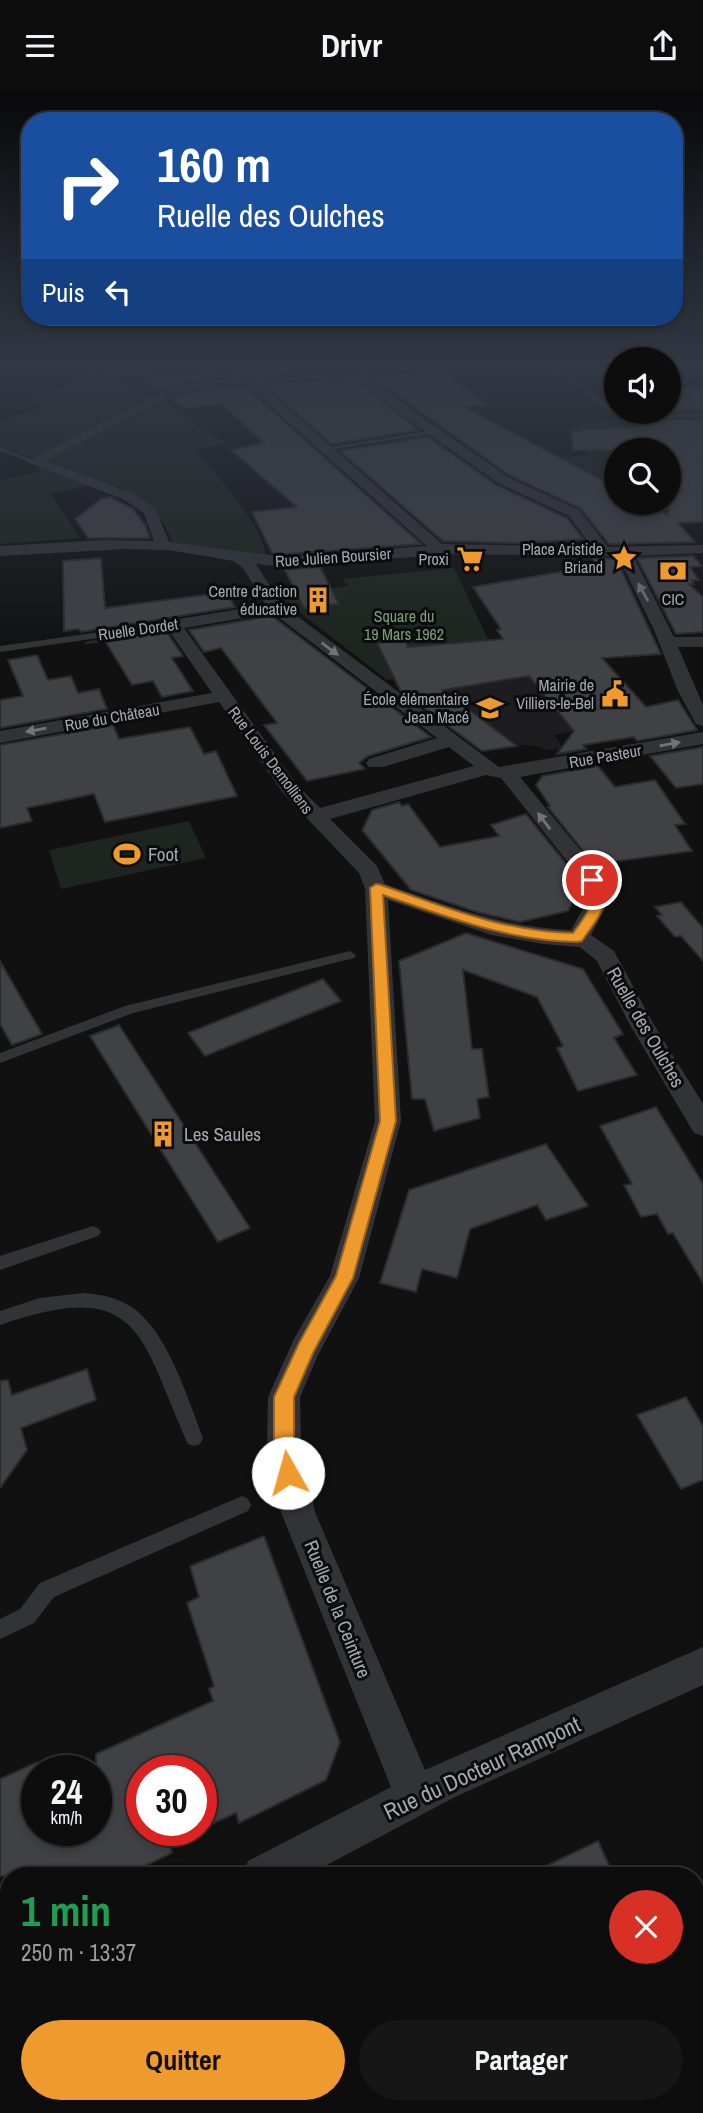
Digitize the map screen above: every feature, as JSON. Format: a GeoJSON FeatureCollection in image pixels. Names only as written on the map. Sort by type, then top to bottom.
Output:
{"type":"FeatureCollection","features":[{"type":"Feature","properties":{"kind":"street"},"geometry":{"type":"LineString","coordinates":[[35,462],[128,496],[150,511],[162,540],[161,545]]}},
{"type":"Feature","properties":{"kind":"street"},"geometry":{"type":"LineString","coordinates":[[344,462],[435,545],[446,551]]}},
{"type":"Feature","properties":{"kind":"street"},"geometry":{"type":"LineString","coordinates":[[479,462],[503,479],[574,513],[602,550]]}},
{"type":"Feature","properties":{"kind":"street","name":"Rue Julien Boursier"},"geometry":{"type":"LineString","coordinates":[[0,551],[161,545],[235,555],[264,562],[286,562],[446,551],[602,550],[625,554],[703,549]]}},
{"type":"Feature","properties":{"kind":"street"},"geometry":{"type":"LineString","coordinates":[[625,554],[668,642],[684,687],[703,720]]}},
{"type":"Feature","properties":{"kind":"street"},"geometry":{"type":"LineString","coordinates":[[235,555],[249,565],[276,608],[451,740],[498,771],[592,880],[599,894],[596,910],[577,938],[543,937],[492,928],[376,888]]}},
{"type":"Feature","properties":{"kind":"street","name":"Ruelle Dordet"},"geometry":{"type":"LineString","coordinates":[[173,625],[276,608]]}},
{"type":"Feature","properties":{"kind":"street","name":"Rue Louis Demolliens"},"geometry":{"type":"LineString","coordinates":[[173,625],[290,789],[369,871],[376,888]]}},
{"type":"Feature","properties":{"kind":"street"},"geometry":{"type":"LineString","coordinates":[[668,642],[703,642]]}},
{"type":"Feature","properties":{"kind":"street","name":"Rue du Château"},"geometry":{"type":"LineString","coordinates":[[0,737],[223,696]]}},
{"type":"Feature","properties":{"kind":"street","name":"Rue Pasteur"},"geometry":{"type":"LineString","coordinates":[[316,818],[330,811],[498,771],[703,738]]}},
{"type":"Feature","properties":{"kind":"street"},"geometry":{"type":"LineString","coordinates":[[376,763],[451,740]]}},
{"type":"Feature","properties":{"kind":"street","name":"Ruelle de la Ceinture"},"geometry":{"type":"LineString","coordinates":[[376,888],[388,1121],[344,1278],[305,1349],[284,1397],[284,1448],[298,1512],[416,1798]]}},
{"type":"Feature","properties":{"kind":"street","name":"Ruelle des Oulches"},"geometry":{"type":"LineString","coordinates":[[577,938],[588,942],[606,956],[642,1024],[703,1126]]}},
{"type":"Feature","properties":{"kind":"street","name":"Rue du Docteur Rampont"},"geometry":{"type":"LineString","coordinates":[[282,1867],[443,1782],[703,1666]]}},
{"type":"Feature","properties":{"kind":"lane","name":"Ruelle Dordet"},"geometry":{"type":"LineString","coordinates":[[0,649],[173,625]]}},
{"type":"Feature","properties":{"kind":"lane"},"geometry":{"type":"LineString","coordinates":[[0,1058],[130,1009],[350,955]]}},
{"type":"Feature","properties":{"kind":"lane"},"geometry":{"type":"LineString","coordinates":[[0,1263],[93,1233]]}},
{"type":"Feature","properties":{"kind":"lane"},"geometry":{"type":"LineString","coordinates":[[0,1318],[64,1301],[85,1300],[112,1304],[130,1316],[164,1360],[194,1438]]}},
{"type":"Feature","properties":{"kind":"lane"},"geometry":{"type":"LineString","coordinates":[[0,1629],[27,1616],[47,1590],[242,1505]]}},
{"type":"Feature","properties":{"kind":"shaded area"},"geometry":{"type":"Polygon","coordinates":[[[566,462],[604,462],[604,502],[585,485],[566,462]]]}},
{"type":"Feature","properties":{"kind":"shaded area"},"geometry":{"type":"Polygon","coordinates":[[[681,462],[703,462],[703,522],[635,515],[681,515],[681,462]]]}},
{"type":"Feature","properties":{"kind":"shaded area","name":"École élémentaire Jean Macé"},"geometry":{"type":"Polygon","coordinates":[[[492,667],[523,668],[574,731],[554,735],[564,749],[545,750],[538,746],[518,745],[481,751],[394,685],[492,667]]]}},
{"type":"Feature","properties":{"kind":"green space"},"geometry":{"type":"Polygon","coordinates":[[[40,462],[206,462],[249,518],[264,547],[266,559],[173,544],[163,523],[148,505],[128,491],[106,484],[51,494],[80,538],[0,544],[0,480],[38,472],[40,462]]]}},
{"type":"Feature","properties":{"kind":"green space","name":"Square du 19 Mars 1962"},"geometry":{"type":"Polygon","coordinates":[[[454,568],[499,662],[387,680],[280,597],[348,586],[342,579],[454,568]]]}},
{"type":"Feature","properties":{"kind":"green space","name":"Foot"},"geometry":{"type":"Polygon","coordinates":[[[189,821],[206,858],[61,889],[49,850],[189,821]]]}},
{"type":"Feature","properties":{"kind":"building"},"geometry":{"type":"Polygon","coordinates":[[[245,462],[329,462],[421,544],[272,553],[252,512],[297,507],[245,462]]]}},
{"type":"Feature","properties":{"kind":"building"},"geometry":{"type":"Polygon","coordinates":[[[353,462],[464,462],[496,485],[567,518],[583,539],[519,543],[443,541],[353,462]]]}},
{"type":"Feature","properties":{"kind":"building"},"geometry":{"type":"Polygon","coordinates":[[[491,462],[569,462],[604,481],[604,515],[681,515],[681,462],[703,462],[703,522],[678,523],[695,542],[609,544],[580,508],[509,475],[491,462]]]}},
{"type":"Feature","properties":{"kind":"building"},"geometry":{"type":"Polygon","coordinates":[[[110,497],[133,509],[145,525],[150,538],[88,538],[75,519],[101,499],[110,497]]]}},
{"type":"Feature","properties":{"kind":"building"},"geometry":{"type":"Polygon","coordinates":[[[693,556],[702,566],[690,567],[699,580],[692,580],[694,584],[689,584],[703,597],[703,632],[676,634],[637,558],[693,556]]]}},
{"type":"Feature","properties":{"kind":"building"},"geometry":{"type":"Polygon","coordinates":[[[101,558],[105,608],[226,592],[235,607],[81,632],[79,629],[64,631],[63,561],[101,558]]]}},
{"type":"Feature","properties":{"kind":"building"},"geometry":{"type":"Polygon","coordinates":[[[593,558],[616,559],[661,654],[602,658],[646,707],[678,700],[697,730],[637,741],[634,737],[583,745],[586,749],[557,754],[574,731],[529,676],[443,690],[517,746],[482,751],[400,690],[377,643],[405,640],[408,647],[503,639],[497,630],[501,629],[473,587],[594,566],[593,558]]]}},
{"type":"Feature","properties":{"kind":"building"},"geometry":{"type":"Polygon","coordinates":[[[320,567],[339,604],[304,608],[285,570],[320,567]]]}},
{"type":"Feature","properties":{"kind":"building"},"geometry":{"type":"Polygon","coordinates":[[[272,616],[431,737],[368,756],[359,763],[365,769],[307,781],[264,725],[277,723],[221,648],[204,652],[189,630],[272,616]]]}},
{"type":"Feature","properties":{"kind":"building"},"geometry":{"type":"Polygon","coordinates":[[[166,631],[183,656],[172,658],[193,691],[162,697],[153,681],[132,685],[105,641],[85,643],[166,631]]]}},
{"type":"Feature","properties":{"kind":"building"},"geometry":{"type":"Polygon","coordinates":[[[37,655],[48,680],[71,676],[78,693],[99,689],[107,709],[0,728],[0,700],[23,696],[8,660],[37,655]]]}},
{"type":"Feature","properties":{"kind":"building"},"geometry":{"type":"Polygon","coordinates":[[[113,725],[119,739],[190,727],[204,754],[216,751],[237,796],[105,822],[94,794],[27,808],[32,821],[0,828],[0,745],[113,725]]]}},
{"type":"Feature","properties":{"kind":"building"},"geometry":{"type":"Polygon","coordinates":[[[703,747],[703,784],[676,788],[650,756],[703,747]]]}},
{"type":"Feature","properties":{"kind":"building"},"geometry":{"type":"Polygon","coordinates":[[[598,766],[615,787],[655,780],[685,824],[675,825],[692,851],[611,862],[618,875],[604,877],[548,807],[550,806],[536,785],[542,776],[598,766]]]}},
{"type":"Feature","properties":{"kind":"building"},"geometry":{"type":"Polygon","coordinates":[[[399,802],[402,806],[408,804],[440,847],[499,836],[491,825],[526,814],[580,881],[581,887],[568,911],[520,922],[477,912],[411,890],[362,830],[372,810],[399,802]]]}},
{"type":"Feature","properties":{"kind":"building"},"geometry":{"type":"Polygon","coordinates":[[[681,902],[703,928],[703,961],[681,936],[675,937],[657,916],[662,915],[655,907],[681,902]]]}},
{"type":"Feature","properties":{"kind":"building"},"geometry":{"type":"Polygon","coordinates":[[[466,933],[583,969],[623,1034],[614,1038],[637,1075],[578,1091],[557,1048],[563,1046],[537,997],[463,970],[472,1049],[482,1049],[489,1097],[477,1099],[480,1118],[434,1131],[425,1099],[412,1099],[399,961],[466,933]]]}},
{"type":"Feature","properties":{"kind":"building"},"geometry":{"type":"Polygon","coordinates":[[[0,961],[42,1034],[12,1045],[0,1024],[0,961]]]}},
{"type":"Feature","properties":{"kind":"building"},"geometry":{"type":"Polygon","coordinates":[[[323,979],[341,1001],[205,1056],[188,1033],[323,979]]]}},
{"type":"Feature","properties":{"kind":"building","name":"Les Saules"},"geometry":{"type":"Polygon","coordinates":[[[119,1025],[250,1228],[218,1242],[90,1036],[119,1025]]]}},
{"type":"Feature","properties":{"kind":"building"},"geometry":{"type":"Polygon","coordinates":[[[656,1107],[703,1184],[703,1283],[673,1233],[668,1234],[657,1214],[641,1217],[624,1185],[632,1184],[600,1126],[656,1107]]]}},
{"type":"Feature","properties":{"kind":"building"},"geometry":{"type":"Polygon","coordinates":[[[546,1144],[588,1206],[546,1220],[537,1205],[470,1229],[457,1278],[422,1269],[416,1292],[380,1283],[409,1190],[546,1144]]]}},
{"type":"Feature","properties":{"kind":"building"},"geometry":{"type":"Polygon","coordinates":[[[87,1369],[96,1400],[21,1428],[27,1450],[0,1488],[0,1381],[8,1380],[12,1395],[87,1369]]]}},
{"type":"Feature","properties":{"kind":"building"},"geometry":{"type":"Polygon","coordinates":[[[686,1397],[703,1426],[703,1480],[681,1489],[637,1415],[686,1397]]]}},
{"type":"Feature","properties":{"kind":"building"},"geometry":{"type":"Polygon","coordinates":[[[264,1536],[340,1742],[326,1780],[239,1823],[236,1813],[217,1822],[217,1755],[126,1755],[126,1846],[170,1846],[172,1853],[143,1867],[0,1867],[0,1779],[21,1769],[21,1846],[112,1846],[112,1755],[96,1754],[213,1701],[209,1689],[214,1686],[187,1603],[199,1597],[190,1566],[264,1536]]]}},
{"type":"Feature","properties":{"kind":"building"},"geometry":{"type":"Polygon","coordinates":[[[598,1841],[610,1867],[544,1867],[598,1841]]]}},
{"type":"Feature","properties":{"kind":"place","name":"Place Aristide Briand"},"geometry":{"type":"Point","coordinates":[624,558]}},
{"type":"Feature","properties":{"kind":"place","name":"Proxi"},"geometry":{"type":"Point","coordinates":[470,559]}},
{"type":"Feature","properties":{"kind":"place","name":"CIC"},"geometry":{"type":"Point","coordinates":[673,571]}},
{"type":"Feature","properties":{"kind":"place","name":"Centre d'action éducative"},"geometry":{"type":"Point","coordinates":[318,600]}},
{"type":"Feature","properties":{"kind":"place","name":"Mairie de Villiers-le-Bel"},"geometry":{"type":"Point","coordinates":[615,694]}},
{"type":"Feature","properties":{"kind":"place","name":"École élémentaire Jean Macé"},"geometry":{"type":"Point","coordinates":[490,708]}},
{"type":"Feature","properties":{"kind":"place","name":"Foot"},"geometry":{"type":"Point","coordinates":[127,854]}},
{"type":"Feature","properties":{"kind":"place","name":"Les Saules"},"geometry":{"type":"Point","coordinates":[163,1134]}},
{"type":"Feature","properties":{"kind":"route"},"geometry":{"type":"LineString","coordinates":[[288,1473],[284,1448],[284,1397],[305,1349],[344,1278],[388,1121],[376,888],[492,928],[543,937],[577,938],[596,910],[599,894],[592,880]]}}]}
